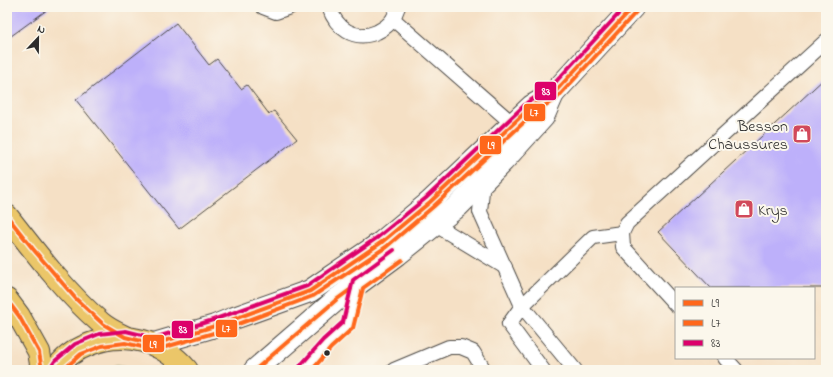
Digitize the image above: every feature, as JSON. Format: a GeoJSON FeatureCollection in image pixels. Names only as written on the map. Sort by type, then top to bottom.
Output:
{"type":"FeatureCollection","features":[{"type":"Feature","properties":{"kind":"main road"},"geometry":{"type":"LineString","coordinates":[[7,216],[76,299],[102,324],[125,337],[154,344],[172,355],[187,370]]}},
{"type":"Feature","properties":{"kind":"main road"},"geometry":{"type":"LineString","coordinates":[[7,300],[19,316],[39,352],[42,370]]}},
{"type":"Feature","properties":{"kind":"main road"},"geometry":{"type":"LineString","coordinates":[[56,370],[59,365],[78,349],[101,340],[125,337]]}},
{"type":"Feature","properties":{"kind":"street"},"geometry":{"type":"LineString","coordinates":[[154,344],[215,326],[310,291],[382,242],[430,202],[532,106],[553,94],[633,7]]}},
{"type":"Feature","properties":{"kind":"street"},"geometry":{"type":"LineString","coordinates":[[255,370],[336,300],[398,254],[458,206],[543,117],[553,94]]}},
{"type":"Feature","properties":{"kind":"lane"},"geometry":{"type":"LineString","coordinates":[[263,7],[276,12],[290,7]]}},
{"type":"Feature","properties":{"kind":"lane"},"geometry":{"type":"LineString","coordinates":[[329,7],[334,20],[343,30],[355,35],[370,35],[383,29],[395,13],[513,124]]}},
{"type":"Feature","properties":{"kind":"lane"},"geometry":{"type":"LineString","coordinates":[[675,305],[623,248],[622,233],[627,223],[826,40]]}},
{"type":"Feature","properties":{"kind":"lane"},"geometry":{"type":"LineString","coordinates":[[483,180],[480,212],[522,306],[575,370]]}},
{"type":"Feature","properties":{"kind":"lane"},"geometry":{"type":"LineString","coordinates":[[434,224],[504,267]]}},
{"type":"Feature","properties":{"kind":"lane"},"geometry":{"type":"LineString","coordinates":[[543,370],[509,324],[522,306],[593,237],[622,233]]}},
{"type":"Feature","properties":{"kind":"lane"},"geometry":{"type":"LineString","coordinates":[[304,370],[327,344],[348,325],[358,284]]}},
{"type":"Feature","properties":{"kind":"lane"},"geometry":{"type":"LineString","coordinates":[[394,370],[449,347],[461,347],[473,352],[484,370]]}},
{"type":"Feature","properties":{"kind":"lane"},"geometry":{"type":"LineString","coordinates":[[726,359],[736,370]]}},
{"type":"Feature","properties":{"kind":"green space"},"geometry":{"type":"Polygon","coordinates":[[[117,366],[137,370],[99,370],[117,366]]]}},
{"type":"Feature","properties":{"kind":"building"},"geometry":{"type":"Polygon","coordinates":[[[7,7],[51,7],[7,39],[7,7]]]}},
{"type":"Feature","properties":{"kind":"building"},"geometry":{"type":"Polygon","coordinates":[[[176,23],[209,65],[217,59],[241,89],[247,85],[269,114],[274,111],[297,139],[179,229],[76,100],[176,23]]]}},
{"type":"Feature","properties":{"kind":"building"},"geometry":{"type":"Polygon","coordinates":[[[826,77],[826,288],[710,287],[658,232],[826,77]]]}},
{"type":"Feature","properties":{"kind":"transit line","name":"83"},"geometry":{"type":"LineString","coordinates":[[51,367],[55,361],[75,344],[99,334],[126,331],[154,338],[213,320],[307,286],[378,237],[426,198],[528,102],[549,89],[625,7]]}},
{"type":"Feature","properties":{"kind":"transit line","name":"L9"},"geometry":{"type":"LineString","coordinates":[[7,216],[76,299],[103,324],[125,337],[154,344],[215,326],[310,291],[382,242],[430,202],[532,106],[553,94],[633,7]]}},
{"type":"Feature","properties":{"kind":"transit line","name":"L7"},"geometry":{"type":"LineString","coordinates":[[63,370],[81,354],[102,346],[125,343],[155,350],[217,332],[313,296],[386,247],[434,206],[536,111],[557,98],[637,11]]}},
{"type":"Feature","properties":{"kind":"transit line","name":"83"},"geometry":{"type":"LineString","coordinates":[[300,366],[323,340],[343,322],[353,280],[394,250]]}},
{"type":"Feature","properties":{"kind":"transit line","name":"L7"},"geometry":{"type":"LineString","coordinates":[[312,370],[331,348],[353,328],[363,288],[402,260]]}},
{"type":"Feature","properties":{"kind":"transit line","name":"L9"},"geometry":{"type":"LineString","coordinates":[[255,370],[336,300],[351,289]]}},
{"type":"Feature","properties":{"kind":"transit line","name":"L9"},"geometry":{"type":"LineString","coordinates":[[7,300],[19,316],[39,352],[42,370]]}},
{"type":"Feature","properties":{"kind":"place","name":"Besson Chaussures"},"geometry":{"type":"Point","coordinates":[802,134]}},
{"type":"Feature","properties":{"kind":"place","name":"Krys"},"geometry":{"type":"Point","coordinates":[744,209]}}]}
